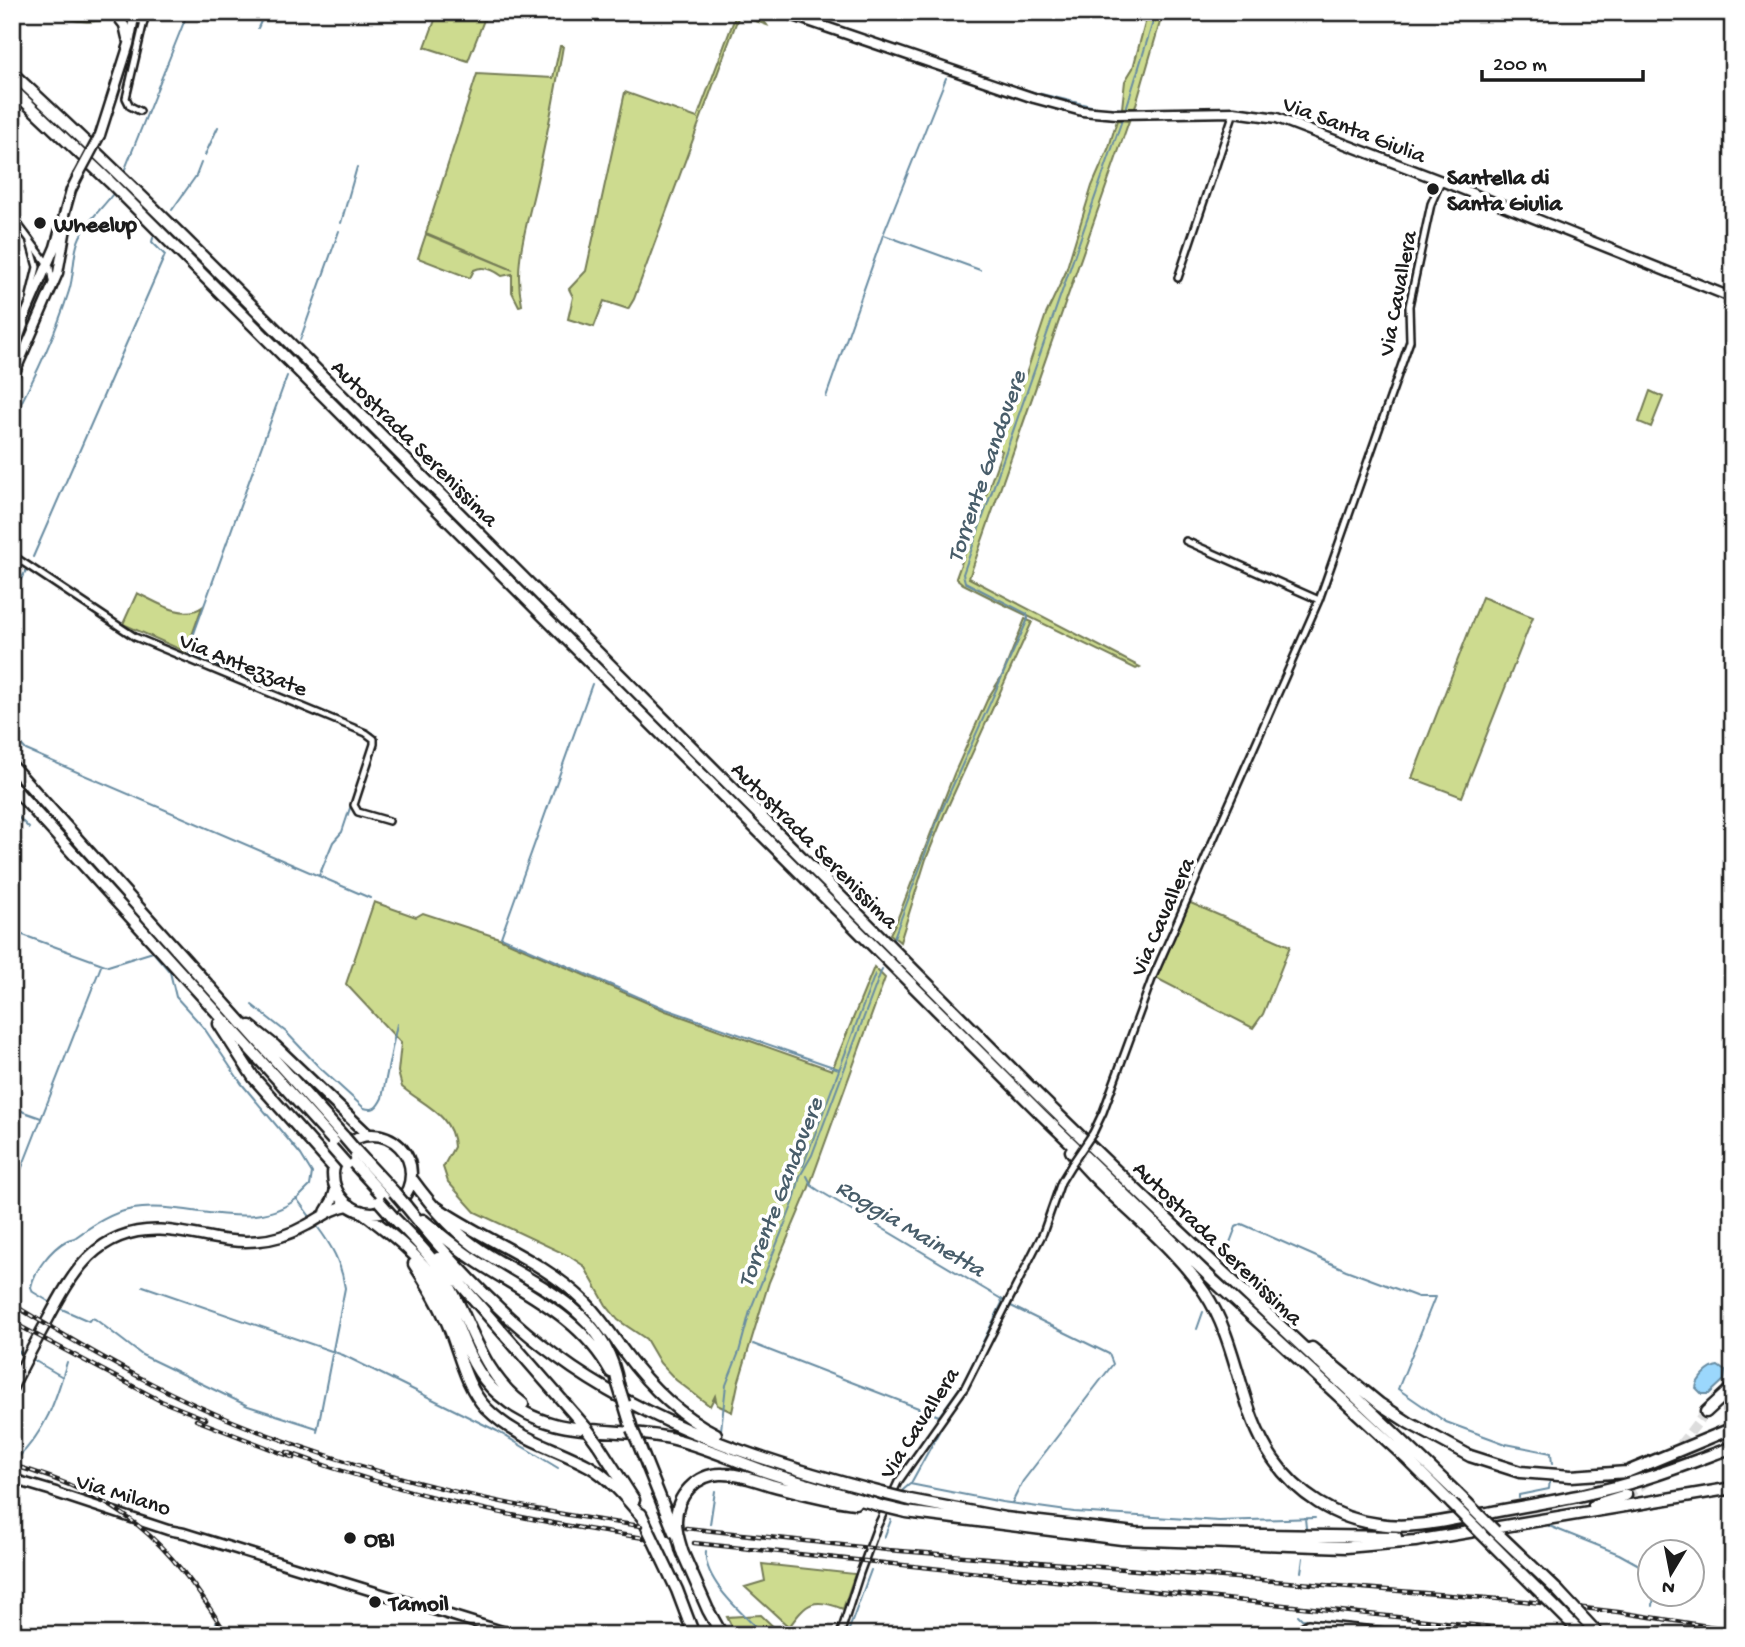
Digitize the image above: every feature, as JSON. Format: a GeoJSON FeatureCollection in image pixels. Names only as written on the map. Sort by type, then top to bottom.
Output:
{"type":"FeatureCollection","features":[{"type":"Feature","properties":{"kind":"highway"},"geometry":{"type":"LineString","coordinates":[[12,65],[28,96]]}},
{"type":"Feature","properties":{"kind":"highway","name":"Autostrada Serenissima"},"geometry":{"type":"LineString","coordinates":[[12,74],[28,96],[110,182],[1042,1115],[1215,1282],[1406,1458],[1583,1635]]}},
{"type":"Feature","properties":{"kind":"highway","name":"Autostrada Serenissima"},"geometry":{"type":"LineString","coordinates":[[12,91],[28,96],[280,334],[1034,1090],[1222,1274],[1382,1420],[1558,1591],[1599,1635]]}},
{"type":"Feature","properties":{"kind":"highway"},"geometry":{"type":"LineString","coordinates":[[12,766],[227,1007],[337,1143]]}},
{"type":"Feature","properties":{"kind":"highway"},"geometry":{"type":"LineString","coordinates":[[12,786],[277,1081],[350,1157],[562,1397],[598,1444],[643,1518],[677,1590],[694,1635]]}},
{"type":"Feature","properties":{"kind":"highway"},"geometry":{"type":"LineString","coordinates":[[169,960],[227,1036],[254,1078],[334,1168]]}},
{"type":"Feature","properties":{"kind":"highway"},"geometry":{"type":"LineString","coordinates":[[227,1007],[275,1046],[368,1135]]}},
{"type":"Feature","properties":{"kind":"highway"},"geometry":{"type":"LineString","coordinates":[[1042,1115],[1078,1160],[1178,1258],[1198,1283],[1213,1306],[1226,1335],[1264,1445],[1290,1480],[1330,1509],[1378,1525],[1432,1523],[1554,1500],[1640,1480],[1733,1447]]}},
{"type":"Feature","properties":{"kind":"highway"},"geometry":{"type":"LineString","coordinates":[[361,1211],[380,1212],[398,1203],[409,1188],[409,1158],[396,1142],[388,1137],[368,1135],[354,1139],[342,1148],[334,1168],[336,1188],[350,1206],[361,1211],[402,1246],[439,1286],[472,1362],[492,1388],[511,1404],[557,1426],[673,1439],[771,1473],[906,1512],[1122,1539],[1346,1546],[1415,1541],[1733,1488]]}},
{"type":"Feature","properties":{"kind":"highway"},"geometry":{"type":"LineString","coordinates":[[411,1178],[470,1242],[559,1296],[585,1319],[602,1340],[611,1359],[632,1429],[683,1555],[701,1594],[725,1635]]}},
{"type":"Feature","properties":{"kind":"highway"},"geometry":{"type":"LineString","coordinates":[[436,1207],[551,1274],[584,1301],[642,1375],[675,1408],[710,1432],[767,1459]]}},
{"type":"Feature","properties":{"kind":"highway"},"geometry":{"type":"LineString","coordinates":[[399,1212],[564,1317],[595,1348],[618,1384]]}},
{"type":"Feature","properties":{"kind":"highway"},"geometry":{"type":"LineString","coordinates":[[399,1212],[444,1276],[477,1348],[506,1390],[534,1412],[575,1429]]}},
{"type":"Feature","properties":{"kind":"highway"},"geometry":{"type":"LineString","coordinates":[[399,1212],[513,1320],[556,1356],[630,1402],[687,1429],[767,1459],[910,1500],[1005,1518],[1101,1530],[1172,1535],[1384,1538],[1426,1534],[1591,1506],[1626,1495]]}},
{"type":"Feature","properties":{"kind":"highway"},"geometry":{"type":"LineString","coordinates":[[402,1246],[437,1301],[462,1366],[484,1405],[500,1421],[518,1433],[589,1466],[609,1480],[643,1518]]}},
{"type":"Feature","properties":{"kind":"highway"},"geometry":{"type":"LineString","coordinates":[[1222,1274],[1380,1404],[1444,1443],[1493,1465],[1554,1476],[1615,1474],[1640,1468],[1733,1429]]}},
{"type":"Feature","properties":{"kind":"highway"},"geometry":{"type":"LineString","coordinates":[[1706,1412],[1733,1387]]}},
{"type":"Feature","properties":{"kind":"highway"},"geometry":{"type":"LineString","coordinates":[[683,1555],[676,1522],[679,1504],[696,1482],[715,1474],[742,1477],[832,1500],[881,1506]]}},
{"type":"Feature","properties":{"kind":"main road"},"geometry":{"type":"LineString","coordinates":[[325,1213],[336,1188]]}},
{"type":"Feature","properties":{"kind":"main road"},"geometry":{"type":"LineString","coordinates":[[12,1388],[69,1280],[84,1260],[104,1244],[127,1234],[152,1230],[229,1241],[268,1240],[292,1233],[325,1213],[350,1206]]}},
{"type":"Feature","properties":{"kind":"street","name":"Via Santa Giulia"},"geometry":{"type":"LineString","coordinates":[[782,12],[1021,94],[1072,108],[1117,114],[1234,111],[1277,118],[1733,298]]}},
{"type":"Feature","properties":{"kind":"street"},"geometry":{"type":"LineString","coordinates":[[120,13],[121,23],[132,18],[144,21],[126,98],[130,106],[140,111]]}},
{"type":"Feature","properties":{"kind":"street"},"geometry":{"type":"LineString","coordinates":[[12,379],[55,281],[61,261],[71,190],[100,135],[126,51],[132,18]]}},
{"type":"Feature","properties":{"kind":"street"},"geometry":{"type":"LineString","coordinates":[[1178,278],[1234,111]]}},
{"type":"Feature","properties":{"kind":"street","name":"Via Cavallera"},"geometry":{"type":"LineString","coordinates":[[840,1635],[868,1550],[898,1482],[965,1387],[1043,1233],[1061,1182],[1093,1133],[1103,1112],[1152,979],[1319,600],[1410,341],[1408,310],[1432,204],[1441,181]]}},
{"type":"Feature","properties":{"kind":"street"},"geometry":{"type":"LineString","coordinates":[[49,291],[47,264],[67,211]]}},
{"type":"Feature","properties":{"kind":"street"},"geometry":{"type":"LineString","coordinates":[[12,216],[47,264]]}},
{"type":"Feature","properties":{"kind":"street"},"geometry":{"type":"LineString","coordinates":[[30,242],[45,252],[55,247]]}},
{"type":"Feature","properties":{"kind":"street"},"geometry":{"type":"LineString","coordinates":[[16,337],[37,273],[36,259],[30,242]]}},
{"type":"Feature","properties":{"kind":"street"},"geometry":{"type":"LineString","coordinates":[[12,346],[48,275]]}},
{"type":"Feature","properties":{"kind":"street"},"geometry":{"type":"LineString","coordinates":[[12,361],[30,307]]}},
{"type":"Feature","properties":{"kind":"street"},"geometry":{"type":"LineString","coordinates":[[1186,541],[1319,600]]}},
{"type":"Feature","properties":{"kind":"street","name":"Via Antezzate"},"geometry":{"type":"LineString","coordinates":[[12,555],[135,637],[366,733],[374,739],[374,744],[354,805],[358,812],[389,821]]}},
{"type":"Feature","properties":{"kind":"street","name":"Via Milano"},"geometry":{"type":"LineString","coordinates":[[12,1479],[510,1634]]}},
{"type":"Feature","properties":{"kind":"street"},"geometry":{"type":"LineString","coordinates":[[1301,1635],[1305,1623],[1422,1635]]}},
{"type":"Feature","properties":{"kind":"street"},"geometry":{"type":"LineString","coordinates":[[1319,1635],[1321,1624]]}},
{"type":"Feature","properties":{"kind":"green space"},"geometry":{"type":"Polygon","coordinates":[[[56,12],[112,12],[115,18],[77,21],[56,12]]]}},
{"type":"Feature","properties":{"kind":"green space"},"geometry":{"type":"Polygon","coordinates":[[[438,12],[508,12],[507,15],[494,13],[484,20],[468,61],[425,47],[438,12]]]}},
{"type":"Feature","properties":{"kind":"green space"},"geometry":{"type":"Polygon","coordinates":[[[737,12],[754,15],[767,25],[739,15],[634,299],[628,309],[604,301],[594,327],[568,319],[573,297],[569,289],[586,271],[625,92],[697,118],[737,12]]]}},
{"type":"Feature","properties":{"kind":"green space"},"geometry":{"type":"Polygon","coordinates":[[[1148,12],[1163,12],[1135,108],[1122,108],[1125,81],[1133,68],[1148,12]]]}},
{"type":"Feature","properties":{"kind":"green space"},"geometry":{"type":"Polygon","coordinates":[[[560,46],[563,46],[550,117],[522,247],[519,275],[522,305],[519,306],[512,292],[512,274],[502,276],[481,268],[474,270],[470,278],[418,258],[426,234],[513,270],[426,233],[477,74],[553,78],[560,46]]]}},
{"type":"Feature","properties":{"kind":"green space"},"geometry":{"type":"Polygon","coordinates":[[[1117,120],[1129,121],[969,578],[1140,667],[1136,669],[963,584],[956,578],[1002,451],[989,443],[1012,393],[1019,395],[1046,314],[1065,274],[1092,186],[1117,120]]]}},
{"type":"Feature","properties":{"kind":"green space"},"geometry":{"type":"Polygon","coordinates":[[[1650,391],[1663,397],[1651,427],[1639,422],[1650,391]]]}},
{"type":"Feature","properties":{"kind":"green space"},"geometry":{"type":"Polygon","coordinates":[[[137,593],[178,611],[194,611],[202,607],[186,652],[123,624],[137,593]]]}},
{"type":"Feature","properties":{"kind":"green space"},"geometry":{"type":"Polygon","coordinates":[[[1482,597],[1533,617],[1462,797],[1412,778],[1482,597]]]}},
{"type":"Feature","properties":{"kind":"green space"},"geometry":{"type":"Polygon","coordinates":[[[1025,619],[1032,622],[944,815],[926,859],[900,942],[890,934],[954,774],[988,698],[1002,676],[1025,619]]]}},
{"type":"Feature","properties":{"kind":"green space"},"geometry":{"type":"Polygon","coordinates":[[[1186,901],[1290,946],[1263,1014],[1253,1028],[1156,976],[1186,901]]]}},
{"type":"Feature","properties":{"kind":"green space"},"geometry":{"type":"Polygon","coordinates":[[[374,902],[416,917],[423,913],[499,938],[666,1011],[832,1070],[874,967],[885,978],[808,1190],[769,1282],[732,1412],[717,1405],[715,1396],[710,1406],[676,1380],[660,1363],[646,1339],[618,1320],[606,1305],[584,1266],[569,1256],[475,1212],[448,1182],[443,1167],[454,1147],[448,1126],[436,1111],[402,1087],[398,1072],[401,1043],[346,984],[374,902]]]}},
{"type":"Feature","properties":{"kind":"green space"},"geometry":{"type":"Polygon","coordinates":[[[762,1564],[855,1574],[843,1609],[825,1603],[812,1604],[801,1612],[789,1627],[745,1587],[765,1581],[762,1564]]]}},
{"type":"Feature","properties":{"kind":"green space"},"geometry":{"type":"Polygon","coordinates":[[[761,1615],[782,1635],[736,1635],[727,1617],[761,1615]]]}},
{"type":"Feature","properties":{"kind":"water"},"geometry":{"type":"Polygon","coordinates":[[[1718,1366],[1725,1371],[1724,1380],[1709,1394],[1702,1394],[1696,1388],[1701,1377],[1718,1366]]]}},
{"type":"Feature","properties":{"kind":"waterway"},"geometry":{"type":"LineString","coordinates":[[125,169],[188,12]]}},
{"type":"Feature","properties":{"kind":"waterway"},"geometry":{"type":"LineString","coordinates":[[258,28],[265,12]]}},
{"type":"Feature","properties":{"kind":"waterway"},"geometry":{"type":"LineString","coordinates":[[798,12],[868,37]]}},
{"type":"Feature","properties":{"kind":"waterway","name":"Torrente Gandovere"},"geometry":{"type":"LineString","coordinates":[[1101,108],[1126,109],[1156,12]]}},
{"type":"Feature","properties":{"kind":"waterway"},"geometry":{"type":"LineString","coordinates":[[952,66],[1033,92],[1095,107]]}},
{"type":"Feature","properties":{"kind":"waterway"},"geometry":{"type":"LineString","coordinates":[[826,397],[883,235],[946,78]]}},
{"type":"Feature","properties":{"kind":"waterway","name":"Torrente Gandovere"},"geometry":{"type":"LineString","coordinates":[[893,940],[940,814],[1028,619],[1027,614],[965,582],[963,574],[1122,120]]}},
{"type":"Feature","properties":{"kind":"waterway"},"geometry":{"type":"LineString","coordinates":[[205,155],[218,127]]}},
{"type":"Feature","properties":{"kind":"waterway"},"geometry":{"type":"LineString","coordinates":[[172,210],[196,176],[201,163]]}},
{"type":"Feature","properties":{"kind":"waterway"},"geometry":{"type":"LineString","coordinates":[[341,223],[357,167]]}},
{"type":"Feature","properties":{"kind":"waterway"},"geometry":{"type":"LineString","coordinates":[[12,420],[57,324],[71,284],[75,254],[82,233],[112,195]]}},
{"type":"Feature","properties":{"kind":"waterway"},"geometry":{"type":"LineString","coordinates":[[300,340],[339,231]]}},
{"type":"Feature","properties":{"kind":"waterway"},"geometry":{"type":"LineString","coordinates":[[884,235],[980,270]]}},
{"type":"Feature","properties":{"kind":"waterway"},"geometry":{"type":"LineString","coordinates":[[33,557],[165,255],[152,242],[153,238]]}},
{"type":"Feature","properties":{"kind":"waterway"},"geometry":{"type":"LineString","coordinates":[[287,376],[188,650],[191,655],[373,733]]}},
{"type":"Feature","properties":{"kind":"waterway"},"geometry":{"type":"LineString","coordinates":[[12,594],[27,569]]}},
{"type":"Feature","properties":{"kind":"waterway"},"geometry":{"type":"LineString","coordinates":[[592,684],[501,937],[666,1009],[839,1069]]}},
{"type":"Feature","properties":{"kind":"waterway"},"geometry":{"type":"LineString","coordinates":[[12,735],[26,750],[370,898]]}},
{"type":"Feature","properties":{"kind":"waterway"},"geometry":{"type":"LineString","coordinates":[[319,876],[333,842],[342,832],[353,799]]}},
{"type":"Feature","properties":{"kind":"waterway"},"geometry":{"type":"LineString","coordinates":[[12,811],[29,828]]}},
{"type":"Feature","properties":{"kind":"waterway"},"geometry":{"type":"LineString","coordinates":[[12,931],[108,966],[153,952],[170,972],[176,997],[204,1028],[241,1083],[301,1155],[312,1173],[310,1186],[297,1199],[311,1218]]}},
{"type":"Feature","properties":{"kind":"waterway"},"geometry":{"type":"LineString","coordinates":[[12,1193],[101,966]]}},
{"type":"Feature","properties":{"kind":"waterway","name":"Torrente Gandovere"},"geometry":{"type":"LineString","coordinates":[[721,1430],[726,1385],[739,1352],[750,1311],[882,969]]}},
{"type":"Feature","properties":{"kind":"waterway","name":"Roggia Mainetta"},"geometry":{"type":"LineString","coordinates":[[803,1166],[875,974]]}},
{"type":"Feature","properties":{"kind":"waterway"},"geometry":{"type":"LineString","coordinates":[[252,1005],[286,1032],[319,1067],[367,1109],[375,1108],[382,1098],[397,1024]]}},
{"type":"Feature","properties":{"kind":"waterway"},"geometry":{"type":"LineString","coordinates":[[12,1106],[41,1118]]}},
{"type":"Feature","properties":{"kind":"waterway","name":"Roggia Mainetta"},"geometry":{"type":"LineString","coordinates":[[807,1176],[812,1186],[818,1190],[1003,1300]]}},
{"type":"Feature","properties":{"kind":"waterway"},"geometry":{"type":"LineString","coordinates":[[53,1304],[33,1292],[31,1287],[39,1268],[60,1245],[110,1216],[133,1209],[153,1207],[239,1216],[278,1209],[296,1199]]}},
{"type":"Feature","properties":{"kind":"waterway"},"geometry":{"type":"LineString","coordinates":[[1226,1253],[1236,1227],[1242,1224],[1346,1270],[1418,1297],[1435,1297],[1398,1389],[1446,1422],[1506,1444],[1551,1453],[1552,1464]]}},
{"type":"Feature","properties":{"kind":"waterway"},"geometry":{"type":"LineString","coordinates":[[316,1225],[335,1255],[345,1288],[317,1432]]}},
{"type":"Feature","properties":{"kind":"waterway"},"geometry":{"type":"LineString","coordinates":[[143,1286],[343,1355],[497,1431],[558,1468]]}},
{"type":"Feature","properties":{"kind":"waterway"},"geometry":{"type":"LineString","coordinates":[[753,1344],[939,1416],[963,1383],[1002,1303],[1001,1299]]}},
{"type":"Feature","properties":{"kind":"waterway"},"geometry":{"type":"LineString","coordinates":[[1011,1306],[1109,1354],[1113,1364],[1023,1481],[1012,1503]]}},
{"type":"Feature","properties":{"kind":"waterway"},"geometry":{"type":"LineString","coordinates":[[57,1307],[89,1321],[91,1318],[95,1319],[142,1355],[248,1406],[317,1428]]}},
{"type":"Feature","properties":{"kind":"waterway"},"geometry":{"type":"LineString","coordinates":[[1197,1329],[1203,1312]]}},
{"type":"Feature","properties":{"kind":"waterway"},"geometry":{"type":"LineString","coordinates":[[12,1348],[25,1355]]}},
{"type":"Feature","properties":{"kind":"waterway"},"geometry":{"type":"LineString","coordinates":[[30,1358],[61,1376]]}},
{"type":"Feature","properties":{"kind":"waterway"},"geometry":{"type":"LineString","coordinates":[[16,1460],[42,1427],[67,1362]]}},
{"type":"Feature","properties":{"kind":"waterway"},"geometry":{"type":"LineString","coordinates":[[911,1483],[940,1430]]}},
{"type":"Feature","properties":{"kind":"waterway"},"geometry":{"type":"LineString","coordinates":[[1519,1498],[1519,1495],[1549,1489],[1550,1479]]}},
{"type":"Feature","properties":{"kind":"waterway"},"geometry":{"type":"LineString","coordinates":[[903,1490],[910,1484],[1002,1502],[1074,1512],[1219,1521],[1315,1518]]}},
{"type":"Feature","properties":{"kind":"waterway","name":"Torrente Gandovere"},"geometry":{"type":"LineString","coordinates":[[710,1524],[715,1491]]}},
{"type":"Feature","properties":{"kind":"waterway"},"geometry":{"type":"LineString","coordinates":[[1305,1518],[1306,1528]]}},
{"type":"Feature","properties":{"kind":"waterway"},"geometry":{"type":"LineString","coordinates":[[884,1538],[891,1520]]}},
{"type":"Feature","properties":{"kind":"waterway"},"geometry":{"type":"LineString","coordinates":[[1549,1526],[1636,1563]]}},
{"type":"Feature","properties":{"kind":"waterway","name":"Torrente Gandovere"},"geometry":{"type":"LineString","coordinates":[[706,1551],[711,1574],[726,1597],[764,1635]]}},
{"type":"Feature","properties":{"kind":"waterway"},"geometry":{"type":"LineString","coordinates":[[1301,1572],[1303,1558]]}},
{"type":"Feature","properties":{"kind":"waterway"},"geometry":{"type":"LineString","coordinates":[[847,1635],[871,1570]]}},
{"type":"Feature","properties":{"kind":"waterway"},"geometry":{"type":"LineString","coordinates":[[1298,1615],[1302,1619],[1463,1635]]}},
{"type":"Feature","properties":{"kind":"waterway"},"geometry":{"type":"LineString","coordinates":[[208,1635],[216,1623]]}},
{"type":"Feature","properties":{"kind":"tunnel"},"geometry":{"type":"LineString","coordinates":[[1626,1495],[1660,1469],[1706,1412]]}},
{"type":"Feature","properties":{"kind":"railway"},"geometry":{"type":"LineString","coordinates":[[12,1304],[168,1392],[266,1434],[358,1465],[451,1490],[545,1511],[641,1526]]}},
{"type":"Feature","properties":{"kind":"railway"},"geometry":{"type":"LineString","coordinates":[[12,1322],[161,1401],[206,1419]]}},
{"type":"Feature","properties":{"kind":"railway"},"geometry":{"type":"LineString","coordinates":[[196,1420],[294,1458]]}},
{"type":"Feature","properties":{"kind":"railway"},"geometry":{"type":"LineString","coordinates":[[287,1452],[375,1481],[463,1504],[644,1538]]}},
{"type":"Feature","properties":{"kind":"railway"},"geometry":{"type":"LineString","coordinates":[[12,1465],[84,1491],[113,1507],[138,1526],[183,1572],[227,1635]]}},
{"type":"Feature","properties":{"kind":"railway"},"geometry":{"type":"LineString","coordinates":[[686,1528],[888,1550],[1524,1601],[1733,1630]]}},
{"type":"Feature","properties":{"kind":"railway"},"geometry":{"type":"LineString","coordinates":[[694,1543],[1567,1635]]}},
{"type":"Feature","properties":{"kind":"place","name":"Santella di Santa Giulia"},"geometry":{"type":"Point","coordinates":[1433,189]}},
{"type":"Feature","properties":{"kind":"place","name":"Wheelup"},"geometry":{"type":"Point","coordinates":[40,223]}},
{"type":"Feature","properties":{"kind":"place","name":"OBI"},"geometry":{"type":"Point","coordinates":[350,1538]}},
{"type":"Feature","properties":{"kind":"place","name":"Tamoil"},"geometry":{"type":"Point","coordinates":[375,1602]}}]}
